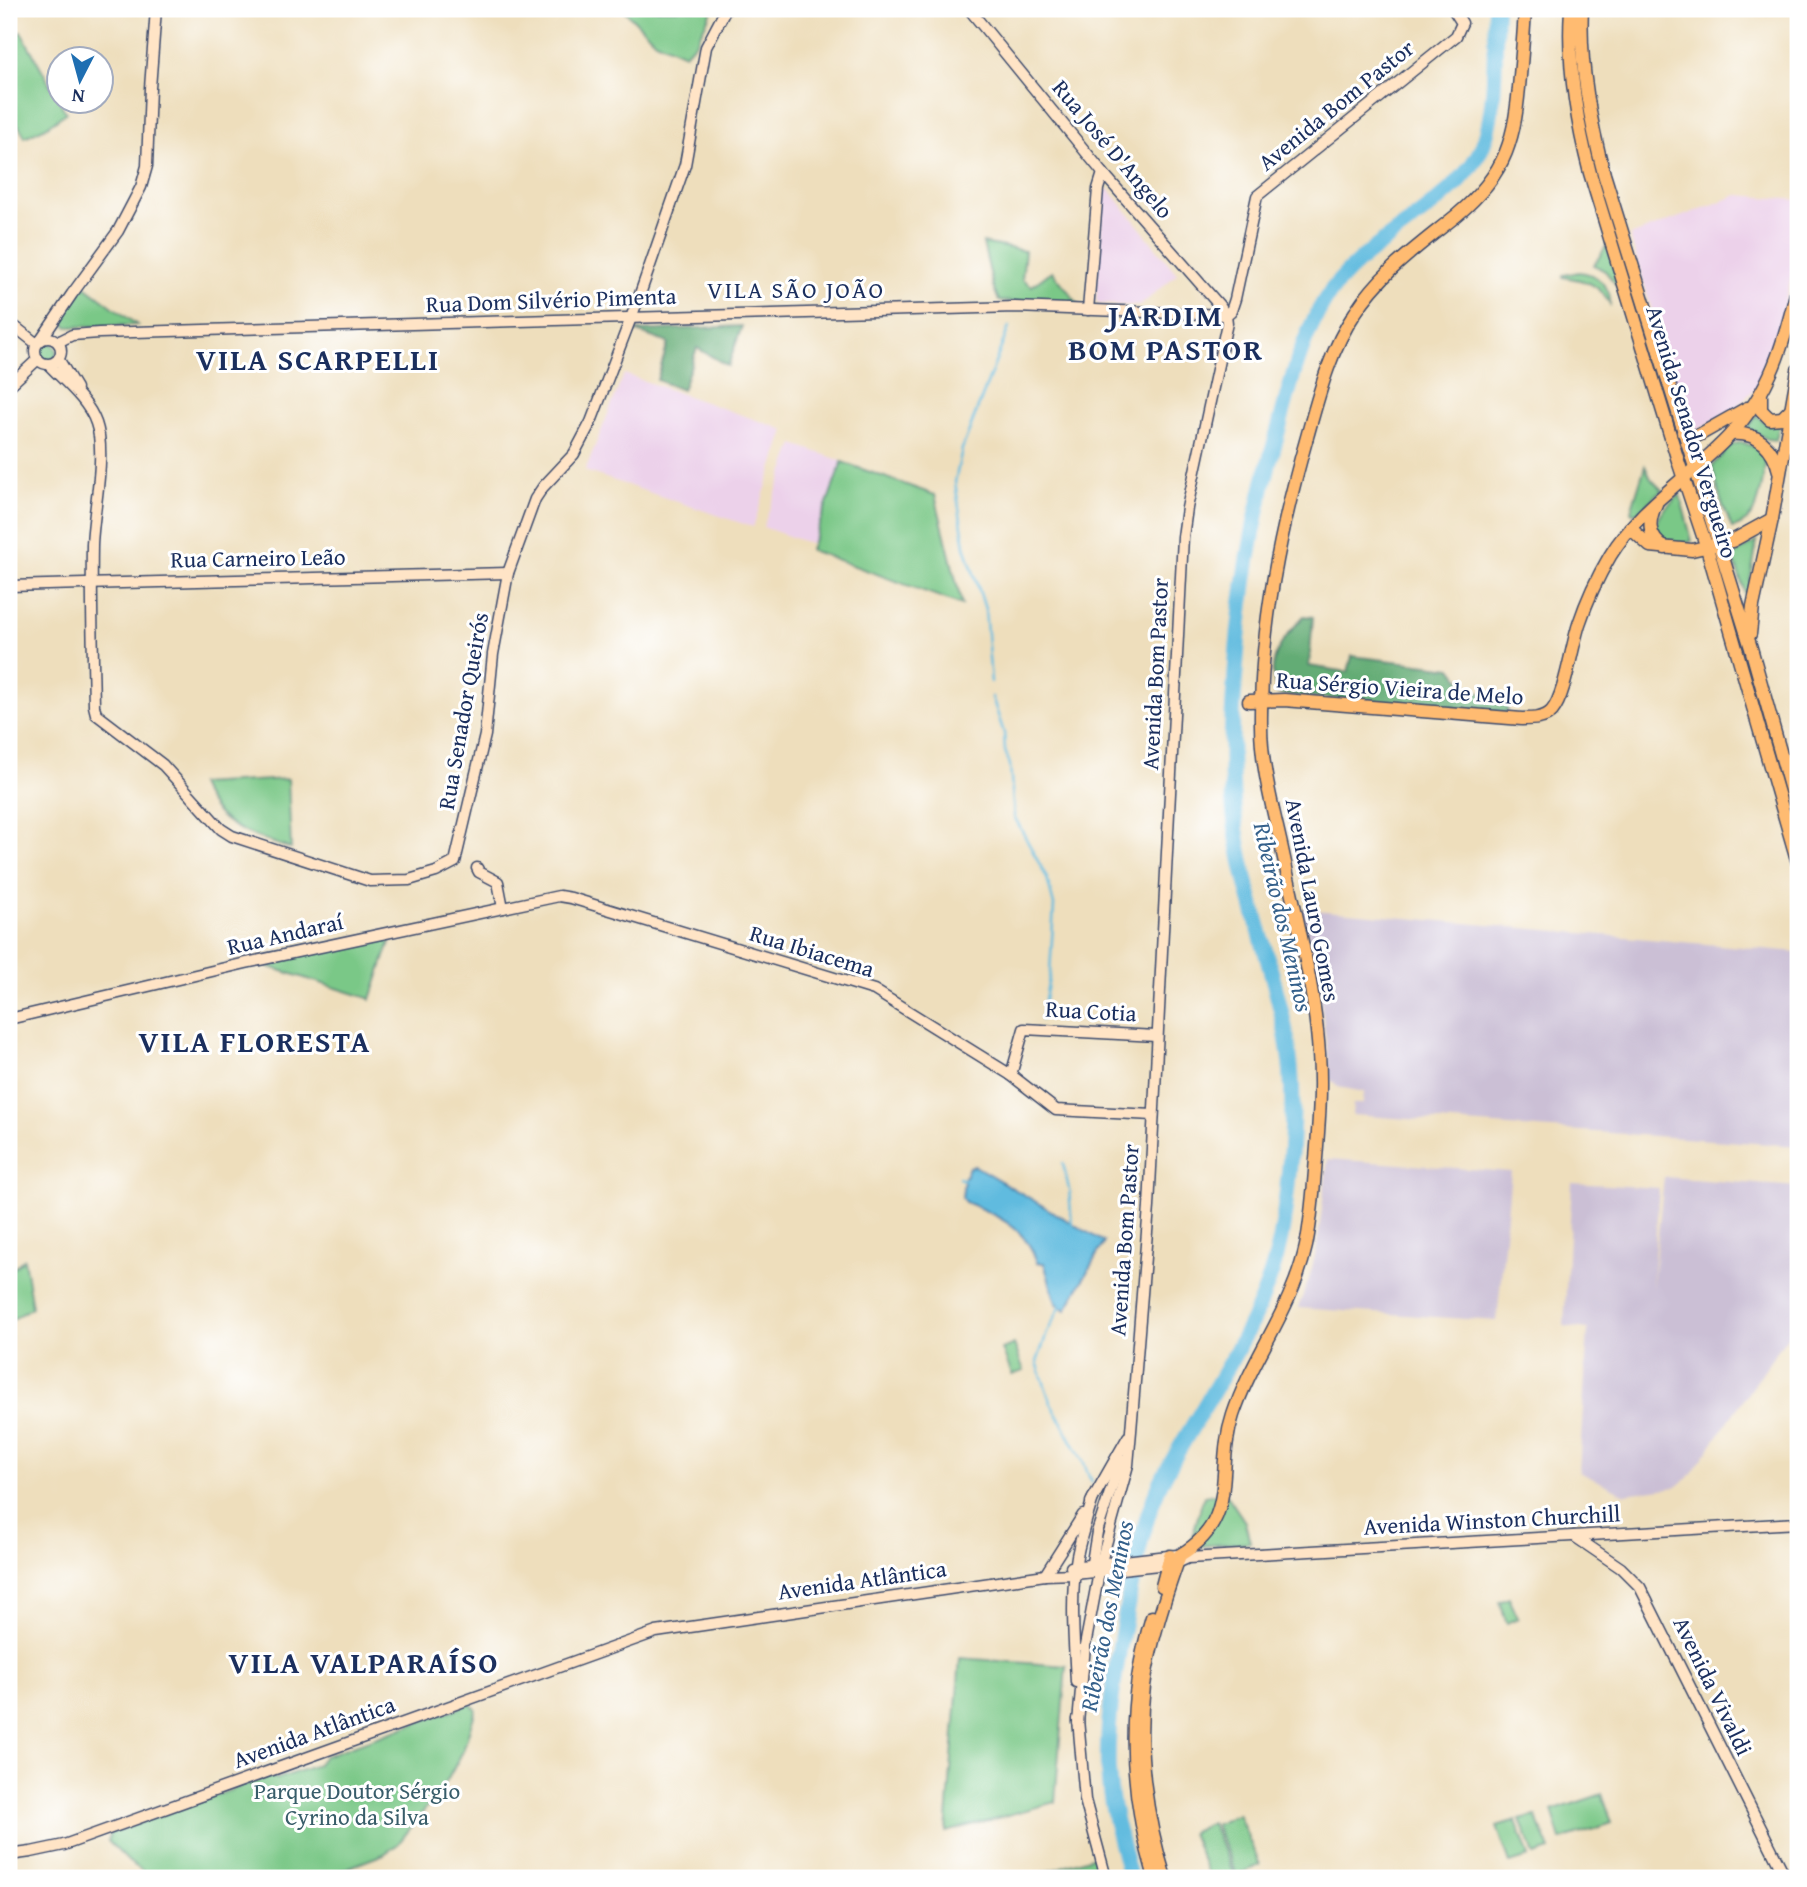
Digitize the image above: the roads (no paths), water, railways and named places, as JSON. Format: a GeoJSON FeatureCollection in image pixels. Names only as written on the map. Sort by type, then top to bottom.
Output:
{"type":"FeatureCollection","features":[{"type":"Feature","properties":{"kind":"main road","name":"Avenida Lauro Gomes"},"geometry":{"type":"LineString","coordinates":[[1171,1560],[1198,1544],[1217,1518],[1222,1503],[1227,1438],[1232,1417],[1245,1385],[1293,1291],[1306,1247],[1311,1213],[1319,1113],[1319,1051],[1310,983],[1264,755],[1261,722],[1265,639],[1282,528],[1334,351],[1356,311],[1381,279],[1405,255],[1461,212],[1486,187],[1498,169],[1514,129],[1525,9]]}},
{"type":"Feature","properties":{"kind":"main road","name":"Avenida Senador Vergueiro"},"geometry":{"type":"LineString","coordinates":[[1571,9],[1571,71],[1578,127],[1683,477],[1751,648],[1798,816]]}},
{"type":"Feature","properties":{"kind":"main road","name":"Avenida Senador Vergueiro"},"geometry":{"type":"LineString","coordinates":[[1582,9],[1582,51],[1594,138],[1694,468],[1798,860]]}},
{"type":"Feature","properties":{"kind":"main road"},"geometry":{"type":"LineString","coordinates":[[1694,468],[1731,434],[1759,398],[1776,363],[1798,286]]}},
{"type":"Feature","properties":{"kind":"main road"},"geometry":{"type":"LineString","coordinates":[[1751,648],[1751,614],[1772,519],[1798,370]]}},
{"type":"Feature","properties":{"kind":"main road"},"geometry":{"type":"LineString","coordinates":[[1683,432],[1693,436],[1702,434],[1759,398]]}},
{"type":"Feature","properties":{"kind":"main road"},"geometry":{"type":"LineString","coordinates":[[1759,398],[1761,410],[1770,419],[1782,418],[1792,407]]}},
{"type":"Feature","properties":{"kind":"main road"},"geometry":{"type":"LineString","coordinates":[[1731,434],[1748,434],[1763,441],[1773,454],[1779,472]]}},
{"type":"Feature","properties":{"kind":"main road","name":"Rua Sérgio Vieira de Melo"},"geometry":{"type":"LineString","coordinates":[[1249,701],[1263,699],[1522,719],[1547,716],[1558,700],[1591,592],[1612,553],[1630,528],[1694,468]]}},
{"type":"Feature","properties":{"kind":"main road"},"geometry":{"type":"LineString","coordinates":[[1658,500],[1652,514],[1651,531],[1657,543],[1669,550]]}},
{"type":"Feature","properties":{"kind":"main road"},"geometry":{"type":"LineString","coordinates":[[1630,528],[1647,544],[1669,550],[1713,547],[1745,535],[1772,519]]}},
{"type":"Feature","properties":{"kind":"main road"},"geometry":{"type":"LineString","coordinates":[[1155,1878],[1138,1798],[1132,1721],[1138,1669],[1171,1560]]}},
{"type":"Feature","properties":{"kind":"main road"},"geometry":{"type":"LineString","coordinates":[[1165,1878],[1147,1796],[1142,1720],[1148,1668],[1171,1560]]}},
{"type":"Feature","properties":{"kind":"street"},"geometry":{"type":"LineString","coordinates":[[38,359],[35,351],[39,342],[118,231],[141,187],[147,166],[149,88],[156,9]]}},
{"type":"Feature","properties":{"kind":"street","name":"Rua Senador Queirós"},"geometry":{"type":"LineString","coordinates":[[54,362],[92,416],[98,434],[99,466],[92,543],[92,583],[94,706],[99,716],[163,765],[221,829],[232,836],[370,881],[409,880],[436,872],[455,862],[485,734],[493,654],[508,573],[535,499],[574,454],[591,422],[685,165],[708,40],[726,9]]}},
{"type":"Feature","properties":{"kind":"street","name":"Rua José D'Angelo"},"geometry":{"type":"LineString","coordinates":[[969,9],[1103,173],[1226,315]]}},
{"type":"Feature","properties":{"kind":"street","name":"Avenida Bom Pastor"},"geometry":{"type":"LineString","coordinates":[[1078,1723],[1096,1567],[1128,1465],[1145,1266],[1183,537],[1187,508],[1227,330],[1226,315],[1231,311],[1235,299],[1257,196],[1456,36],[1462,26],[1453,9]]}},
{"type":"Feature","properties":{"kind":"street"},"geometry":{"type":"LineString","coordinates":[[1088,310],[1098,189],[1103,173]]}},
{"type":"Feature","properties":{"kind":"street","name":"Rua Dom Silvério Pimenta"},"geometry":{"type":"LineString","coordinates":[[57,341],[72,335],[99,333],[1015,307],[1226,315]]}},
{"type":"Feature","properties":{"kind":"street"},"geometry":{"type":"LineString","coordinates":[[57,341],[61,310]]}},
{"type":"Feature","properties":{"kind":"street"},"geometry":{"type":"LineString","coordinates":[[9,322],[39,342]]}},
{"type":"Feature","properties":{"kind":"street"},"geometry":{"type":"LineString","coordinates":[[38,359],[54,362],[62,349],[57,341],[49,338],[39,342]]}},
{"type":"Feature","properties":{"kind":"street"},"geometry":{"type":"LineString","coordinates":[[9,386],[38,359]]}},
{"type":"Feature","properties":{"kind":"street","name":"Rua Carneiro Leão"},"geometry":{"type":"LineString","coordinates":[[9,586],[508,573]]}},
{"type":"Feature","properties":{"kind":"street"},"geometry":{"type":"LineString","coordinates":[[477,868],[479,872],[498,881],[503,908]]}},
{"type":"Feature","properties":{"kind":"street","name":"Rua Andaraí"},"geometry":{"type":"LineString","coordinates":[[9,1019],[246,963],[559,896],[571,898]]}},
{"type":"Feature","properties":{"kind":"street","name":"Rua Ibiacema"},"geometry":{"type":"LineString","coordinates":[[571,898],[874,990],[1011,1075],[1056,1110],[1153,1115]]}},
{"type":"Feature","properties":{"kind":"street","name":"Rua Cotia"},"geometry":{"type":"LineString","coordinates":[[1011,1075],[1024,1029],[1156,1036]]}},
{"type":"Feature","properties":{"kind":"street","name":"Avenida Bom Pastor"},"geometry":{"type":"LineString","coordinates":[[1045,1575],[1129,1435]]}},
{"type":"Feature","properties":{"kind":"street","name":"Avenida Bom Pastor"},"geometry":{"type":"LineString","coordinates":[[1078,1723],[1074,1646],[1076,1570],[1083,1528],[1093,1498]]}},
{"type":"Feature","properties":{"kind":"street","name":"Avenida Winston Churchill"},"geometry":{"type":"LineString","coordinates":[[1171,1560],[1798,1523]]}},
{"type":"Feature","properties":{"kind":"street","name":"Avenida Vivaldi"},"geometry":{"type":"LineString","coordinates":[[1574,1536],[1621,1568],[1640,1587],[1786,1878]]}},
{"type":"Feature","properties":{"kind":"street","name":"Avenida Atlântica"},"geometry":{"type":"LineString","coordinates":[[9,1855],[64,1845],[656,1632],[1096,1567],[1171,1560]]}},
{"type":"Feature","properties":{"kind":"street"},"geometry":{"type":"LineString","coordinates":[[1078,1723],[1085,1800],[1106,1878]]}},
{"type":"Feature","properties":{"kind":"water"},"geometry":{"type":"Polygon","coordinates":[[[975,1166],[1104,1242],[1066,1310],[1056,1303],[1044,1263],[1037,1263],[1026,1241],[1018,1232],[1009,1224],[962,1198],[964,1179],[969,1167],[975,1166]]]}},
{"type":"Feature","properties":{"kind":"waterway","name":"Ribeirão dos Meninos"},"geometry":{"type":"LineString","coordinates":[[1130,1878],[1111,1798],[1108,1749],[1117,1664],[1138,1553],[1151,1506],[1164,1476],[1235,1354],[1265,1290],[1276,1257],[1289,1177],[1292,1129],[1290,1057],[1281,1008],[1240,855],[1232,791],[1237,649],[1254,530],[1295,369],[1308,333],[1325,300],[1342,277],[1363,257],[1435,203],[1474,163],[1489,124],[1496,9]]}},
{"type":"Feature","properties":{"kind":"waterway"},"geometry":{"type":"LineString","coordinates":[[991,682],[985,609],[965,546],[955,482],[962,449],[1009,327]]}},
{"type":"Feature","properties":{"kind":"waterway"},"geometry":{"type":"LineString","coordinates":[[992,697],[1004,733],[1005,751],[1010,765],[1014,816],[1047,878],[1054,905],[1050,973],[1041,1020]]}},
{"type":"Feature","properties":{"kind":"waterway"},"geometry":{"type":"LineString","coordinates":[[1063,1164],[1069,1189],[1072,1226]]}},
{"type":"Feature","properties":{"kind":"waterway"},"geometry":{"type":"LineString","coordinates":[[959,1178],[967,1181]]}},
{"type":"Feature","properties":{"kind":"waterway"},"geometry":{"type":"LineString","coordinates":[[1061,1305],[1037,1362],[1050,1401],[1084,1463],[1091,1482]]}},
{"type":"Feature","properties":{"kind":"waterway"},"geometry":{"type":"LineString","coordinates":[[1121,1528],[1126,1535],[1140,1541]]}},
{"type":"Feature","properties":{"kind":"district","name":"VILA SÃO JOÃO"},"geometry":{"type":"Point","coordinates":[796,290]}},
{"type":"Feature","properties":{"kind":"district","name":"JARDIM BOM PASTOR"},"geometry":{"type":"Point","coordinates":[1166,333]}},
{"type":"Feature","properties":{"kind":"district","name":"VILA SCARPELLI"},"geometry":{"type":"Point","coordinates":[318,360]}},
{"type":"Feature","properties":{"kind":"district","name":"VILA FLORESTA"},"geometry":{"type":"Point","coordinates":[255,1042]}},
{"type":"Feature","properties":{"kind":"district","name":"VILA VALPARAÍSO"},"geometry":{"type":"Point","coordinates":[364,1663]}},
{"type":"Feature","properties":{"kind":"park label","name":"Parque Doutor Sérgio Cyrino da Silva"},"geometry":{"type":"Point","coordinates":[357,1804]}}]}
